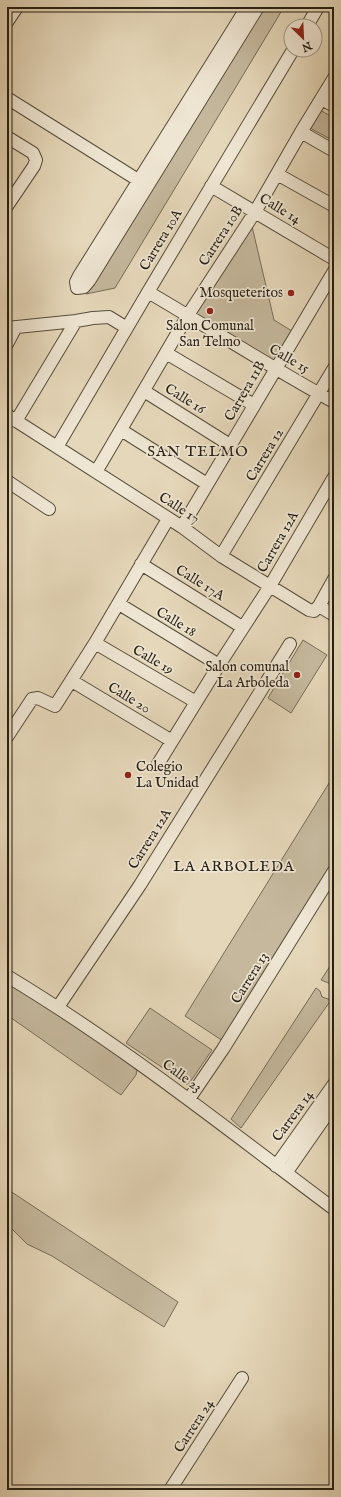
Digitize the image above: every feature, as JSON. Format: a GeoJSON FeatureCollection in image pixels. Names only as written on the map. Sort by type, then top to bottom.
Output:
{"type":"FeatureCollection","features":[{"type":"Feature","properties":{"kind":"street"},"geometry":{"type":"LineString","coordinates":[[7,22],[17,7]]}},
{"type":"Feature","properties":{"kind":"street"},"geometry":{"type":"LineString","coordinates":[[247,7],[144,184],[89,281],[84,287],[77,288],[76,282],[79,276],[144,184],[258,7]]}},
{"type":"Feature","properties":{"kind":"street"},"geometry":{"type":"LineString","coordinates":[[312,18],[318,7]]}},
{"type":"Feature","properties":{"kind":"street","name":"Carrera 10A"},"geometry":{"type":"LineString","coordinates":[[57,447],[288,58]]}},
{"type":"Feature","properties":{"kind":"street","name":"Carrera 10B"},"geometry":{"type":"LineString","coordinates":[[96,472],[188,315],[255,212],[276,174],[334,78]]}},
{"type":"Feature","properties":{"kind":"street"},"geometry":{"type":"LineString","coordinates":[[7,98],[144,184]]}},
{"type":"Feature","properties":{"kind":"street"},"geometry":{"type":"LineString","coordinates":[[322,99],[334,106]]}},
{"type":"Feature","properties":{"kind":"street"},"geometry":{"type":"LineString","coordinates":[[301,132],[334,151]]}},
{"type":"Feature","properties":{"kind":"street"},"geometry":{"type":"LineString","coordinates":[[7,137],[33,153],[36,160],[34,166],[7,206]]}},
{"type":"Feature","properties":{"kind":"street"},"geometry":{"type":"LineString","coordinates":[[276,174],[334,206]]}},
{"type":"Feature","properties":{"kind":"street","name":"Calle 14"},"geometry":{"type":"LineString","coordinates":[[211,186],[334,259]]}},
{"type":"Feature","properties":{"kind":"street","name":"Carrera 11B"},"geometry":{"type":"LineString","coordinates":[[182,526],[274,369],[334,271]]}},
{"type":"Feature","properties":{"kind":"street","name":"Calle 15"},"geometry":{"type":"LineString","coordinates":[[148,292],[188,315],[274,369],[334,402]]}},
{"type":"Feature","properties":{"kind":"street"},"geometry":{"type":"LineString","coordinates":[[7,344],[11,328],[94,318],[109,318],[127,328]]}},
{"type":"Feature","properties":{"kind":"street"},"geometry":{"type":"LineString","coordinates":[[12,418],[76,321]]}},
{"type":"Feature","properties":{"kind":"street"},"geometry":{"type":"LineString","coordinates":[[166,353],[254,405]]}},
{"type":"Feature","properties":{"kind":"street","name":"Carrera 12"},"geometry":{"type":"LineString","coordinates":[[221,556],[334,368]]}},
{"type":"Feature","properties":{"kind":"street","name":"Calle 16"},"geometry":{"type":"LineString","coordinates":[[144,391],[230,445]]}},
{"type":"Feature","properties":{"kind":"street","name":"Calle 17"},"geometry":{"type":"LineString","coordinates":[[12,418],[168,519],[182,526],[221,556],[309,610],[314,611],[319,606]]}},
{"type":"Feature","properties":{"kind":"street"},"geometry":{"type":"LineString","coordinates":[[121,430],[207,484]]}},
{"type":"Feature","properties":{"kind":"street","name":"Carrera 12A"},"geometry":{"type":"LineString","coordinates":[[158,764],[218,665],[270,586],[334,477]]}},
{"type":"Feature","properties":{"kind":"street"},"geometry":{"type":"LineString","coordinates":[[7,481],[50,509]]}},
{"type":"Feature","properties":{"kind":"street"},"geometry":{"type":"LineString","coordinates":[[7,737],[32,700],[38,698],[55,706],[119,604],[168,519]]}},
{"type":"Feature","properties":{"kind":"street","name":"Calle 17A"},"geometry":{"type":"LineString","coordinates":[[141,564],[242,627]]}},
{"type":"Feature","properties":{"kind":"street"},"geometry":{"type":"LineString","coordinates":[[334,579],[319,606],[334,615]]}},
{"type":"Feature","properties":{"kind":"street","name":"Calle 18"},"geometry":{"type":"LineString","coordinates":[[119,604],[218,665]]}},
{"type":"Feature","properties":{"kind":"street","name":"Calle 19"},"geometry":{"type":"LineString","coordinates":[[95,643],[196,702]]}},
{"type":"Feature","properties":{"kind":"street","name":"Carrera 12A"},"geometry":{"type":"LineString","coordinates":[[58,1007],[140,885],[290,644]]}},
{"type":"Feature","properties":{"kind":"street","name":"Calle 20"},"geometry":{"type":"LineString","coordinates":[[72,681],[172,741]]}},
{"type":"Feature","properties":{"kind":"street","name":"Carrera 13"},"geometry":{"type":"LineString","coordinates":[[189,1099],[223,1049],[334,871]]}},
{"type":"Feature","properties":{"kind":"street","name":"Calle 23"},"geometry":{"type":"LineString","coordinates":[[7,976],[58,1007],[189,1099],[334,1209]]}},
{"type":"Feature","properties":{"kind":"street","name":"Carrera 14"},"geometry":{"type":"LineString","coordinates":[[281,1169],[334,1084]]}},
{"type":"Feature","properties":{"kind":"street","name":"Carrera 14"},"geometry":{"type":"LineString","coordinates":[[281,1169],[334,1104]]}},
{"type":"Feature","properties":{"kind":"street","name":"Carrera 24"},"geometry":{"type":"LineString","coordinates":[[170,1490],[242,1378]]}},
{"type":"Feature","properties":{"kind":"shaded area"},"geometry":{"type":"Polygon","coordinates":[[[263,7],[284,7],[115,288],[86,294],[184,138],[263,7]]]}},
{"type":"Feature","properties":{"kind":"shaded area"},"geometry":{"type":"Polygon","coordinates":[[[320,110],[334,118],[334,141],[310,128],[320,110]]]}},
{"type":"Feature","properties":{"kind":"shaded area"},"geometry":{"type":"Polygon","coordinates":[[[251,222],[274,320],[292,331],[274,361],[195,314],[251,222]]]}},
{"type":"Feature","properties":{"kind":"shaded area"},"geometry":{"type":"Polygon","coordinates":[[[303,640],[327,655],[291,713],[268,698],[303,640]]]}},
{"type":"Feature","properties":{"kind":"shaded area"},"geometry":{"type":"Polygon","coordinates":[[[334,775],[334,864],[223,1041],[185,1016],[334,775]]]}},
{"type":"Feature","properties":{"kind":"shaded area"},"geometry":{"type":"Polygon","coordinates":[[[334,960],[334,991],[331,984],[321,980],[334,960]]]}},
{"type":"Feature","properties":{"kind":"shaded area"},"geometry":{"type":"Polygon","coordinates":[[[7,981],[53,1010],[134,1067],[137,1071],[136,1075],[121,1095],[7,1015],[7,981]]]}},
{"type":"Feature","properties":{"kind":"shaded area"},"geometry":{"type":"Polygon","coordinates":[[[316,988],[320,991],[322,997],[331,1000],[241,1128],[231,1119],[316,988]]]}},
{"type":"Feature","properties":{"kind":"shaded area"},"geometry":{"type":"Polygon","coordinates":[[[150,1008],[212,1050],[188,1085],[126,1043],[150,1008]]]}},
{"type":"Feature","properties":{"kind":"shaded area"},"geometry":{"type":"Polygon","coordinates":[[[7,1189],[178,1302],[164,1327],[52,1256],[27,1244],[7,1224],[7,1189]]]}},
{"type":"Feature","properties":{"kind":"place","name":"Mosqueteritos"},"geometry":{"type":"Point","coordinates":[291,293]}},
{"type":"Feature","properties":{"kind":"place","name":"Salon Comunal San Telmo"},"geometry":{"type":"Point","coordinates":[210,311]}},
{"type":"Feature","properties":{"kind":"place","name":"Salon comunal La Arboleda"},"geometry":{"type":"Point","coordinates":[297,675]}},
{"type":"Feature","properties":{"kind":"place","name":"Colegio La Unidad"},"geometry":{"type":"Point","coordinates":[128,775]}},
{"type":"Feature","properties":{"kind":"district","name":"SAN TELMO"},"geometry":{"type":"Point","coordinates":[198,451]}},
{"type":"Feature","properties":{"kind":"district","name":"LA ARBOLEDA"},"geometry":{"type":"Point","coordinates":[234,866]}}]}
